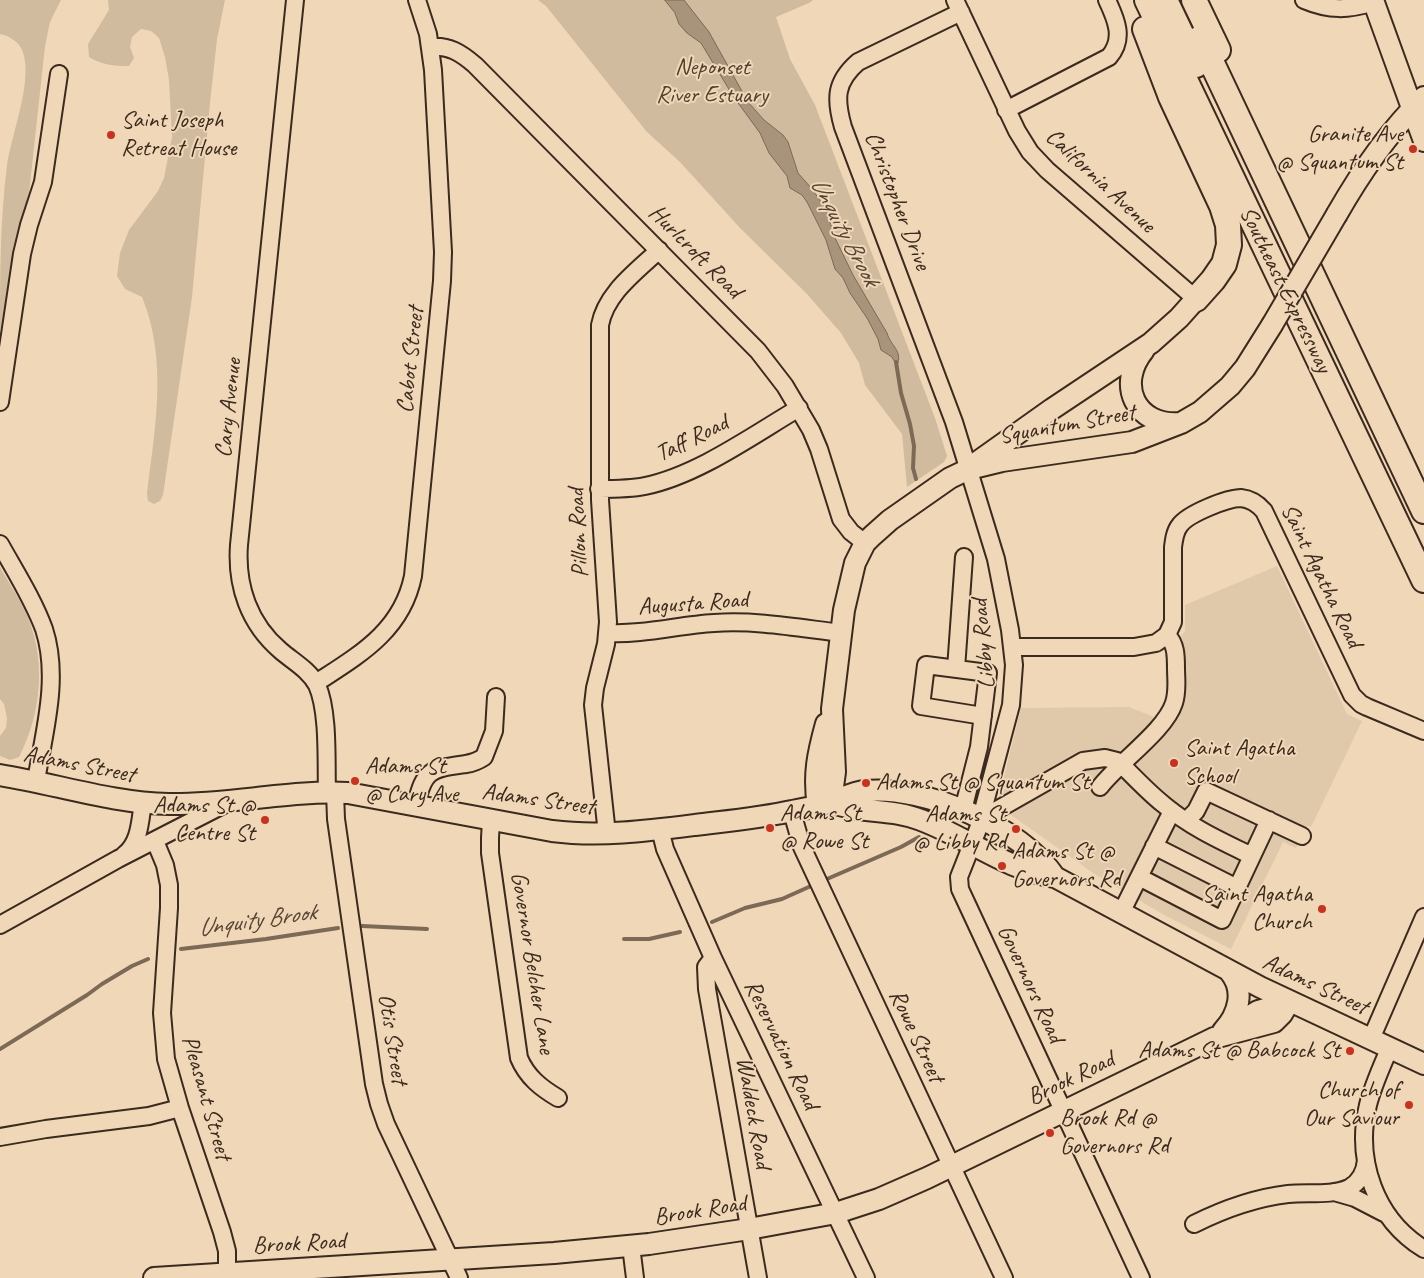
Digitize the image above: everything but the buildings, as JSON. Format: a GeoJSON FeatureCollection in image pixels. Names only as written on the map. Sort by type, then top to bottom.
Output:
{"type":"FeatureCollection","features":[{"type":"Feature","properties":{"kind":"highway"},"geometry":{"type":"LineString","coordinates":[[1139,0],[1146,31],[1168,90],[1222,206],[1228,225],[1229,245],[1224,264],[1196,299]]}},
{"type":"Feature","properties":{"kind":"highway","name":"Southeast Expressway"},"geometry":{"type":"LineString","coordinates":[[1147,0],[1424,580]]}},
{"type":"Feature","properties":{"kind":"highway"},"geometry":{"type":"LineString","coordinates":[[1165,0],[1424,546]]}},
{"type":"Feature","properties":{"kind":"highway"},"geometry":{"type":"LineString","coordinates":[[1182,0],[1424,511]]}},
{"type":"Feature","properties":{"kind":"highway","name":"Southeast Expressway"},"geometry":{"type":"LineString","coordinates":[[1194,0],[1424,485]]}},
{"type":"Feature","properties":{"kind":"main road"},"geometry":{"type":"LineString","coordinates":[[1373,1],[1418,103],[1424,141]]}},
{"type":"Feature","properties":{"kind":"main road","name":"Squantum Street"},"geometry":{"type":"LineString","coordinates":[[968,469],[1002,461],[1126,444],[1152,436],[1200,412],[1234,382],[1245,368],[1367,164],[1418,103]]}},
{"type":"Feature","properties":{"kind":"main road","name":"Squantum Street"},"geometry":{"type":"LineString","coordinates":[[825,804],[835,772],[831,719],[841,634],[852,574],[855,563],[865,544],[895,516],[950,478],[968,469],[1052,409],[1151,343],[1179,318],[1196,299]]}},
{"type":"Feature","properties":{"kind":"main road"},"geometry":{"type":"LineString","coordinates":[[1151,343],[1138,357],[1131,372],[1132,396],[1140,409],[1151,419],[1166,423],[1181,423]]}},
{"type":"Feature","properties":{"kind":"main road","name":"Adams Street"},"geometry":{"type":"LineString","coordinates":[[0,775],[143,802],[179,804],[331,792],[360,794],[562,832],[607,834],[792,812],[825,804],[851,793],[865,791],[888,792],[920,796],[944,802],[972,814],[1035,852],[1055,877]]}},
{"type":"Feature","properties":{"kind":"main road"},"geometry":{"type":"LineString","coordinates":[[913,817],[920,796]]}},
{"type":"Feature","properties":{"kind":"main road","name":"Adams Street"},"geometry":{"type":"LineString","coordinates":[[825,804],[913,817],[1024,870],[1055,877],[1289,1002],[1424,1064]]}},
{"type":"Feature","properties":{"kind":"main road"},"geometry":{"type":"LineString","coordinates":[[1214,1038],[1230,1022],[1238,1005],[1238,987],[1230,972]]}},
{"type":"Feature","properties":{"kind":"main road","name":"Brook Road"},"geometry":{"type":"LineString","coordinates":[[154,1278],[312,1273],[451,1259],[561,1253],[631,1246],[749,1229],[836,1213],[894,1192],[951,1166],[1214,1038],[1274,1022],[1282,1014],[1289,1002]]}},
{"type":"Feature","properties":{"kind":"main road"},"geometry":{"type":"LineString","coordinates":[[1396,1050],[1424,1056]]}},
{"type":"Feature","properties":{"kind":"street","name":"Cary Avenue"},"geometry":{"type":"LineString","coordinates":[[295,0],[238,566],[244,595],[258,624],[273,643],[302,666],[316,683],[320,692],[331,792]]}},
{"type":"Feature","properties":{"kind":"street","name":"Cabot Street"},"geometry":{"type":"LineString","coordinates":[[316,683],[358,655],[384,633],[402,608],[411,587],[413,576],[443,266],[443,227],[430,47],[417,0]]}},
{"type":"Feature","properties":{"kind":"street"},"geometry":{"type":"LineString","coordinates":[[1006,110],[1109,56],[1115,50],[1118,34],[1114,16],[1107,0]]}},
{"type":"Feature","properties":{"kind":"street"},"geometry":{"type":"LineString","coordinates":[[1304,0],[1318,5],[1343,9],[1373,1]]}},
{"type":"Feature","properties":{"kind":"street","name":"California Avenue"},"geometry":{"type":"LineString","coordinates":[[958,6],[1006,110],[1024,142],[1039,162],[1196,299]]}},
{"type":"Feature","properties":{"kind":"street","name":"Christopher Drive"},"geometry":{"type":"LineString","coordinates":[[958,6],[851,67],[839,88],[837,104],[843,127],[949,407],[968,469]]}},
{"type":"Feature","properties":{"kind":"street","name":"Hurlcroft Road"},"geometry":{"type":"LineString","coordinates":[[430,47],[444,46],[451,48],[475,65],[758,351],[785,386],[811,430],[819,449],[841,519],[851,532],[865,544]]}},
{"type":"Feature","properties":{"kind":"street"},"geometry":{"type":"LineString","coordinates":[[0,402],[22,254],[43,182],[59,74]]}},
{"type":"Feature","properties":{"kind":"street","name":"Pillon Road"},"geometry":{"type":"LineString","coordinates":[[607,834],[593,705],[607,633],[608,611],[599,489],[600,333],[602,316],[615,294],[659,250]]}},
{"type":"Feature","properties":{"kind":"street","name":"Taff Road"},"geometry":{"type":"LineString","coordinates":[[599,489],[646,486],[681,474],[714,458],[799,408]]}},
{"type":"Feature","properties":{"kind":"street","name":"Libby Road"},"geometry":{"type":"LineString","coordinates":[[968,469],[996,559],[1012,647],[1014,690],[1012,705],[972,814],[973,844]]}},
{"type":"Feature","properties":{"kind":"street","name":"Saint Agatha Road"},"geometry":{"type":"LineString","coordinates":[[1167,635],[1171,629],[1174,615],[1173,547],[1174,538],[1179,526],[1189,517],[1226,501],[1241,498],[1254,502],[1260,505],[1267,517],[1352,696],[1367,707],[1424,731]]}},
{"type":"Feature","properties":{"kind":"street"},"geometry":{"type":"LineString","coordinates":[[0,544],[40,620],[46,638],[50,663],[50,694],[36,781]]}},
{"type":"Feature","properties":{"kind":"street"},"geometry":{"type":"LineString","coordinates":[[956,669],[964,557]]}},
{"type":"Feature","properties":{"kind":"street","name":"Augusta Road"},"geometry":{"type":"LineString","coordinates":[[607,633],[638,632],[702,624],[739,622],[773,624],[841,634]]}},
{"type":"Feature","properties":{"kind":"street"},"geometry":{"type":"LineString","coordinates":[[1012,647],[1143,647],[1156,643],[1167,635],[1172,642],[1176,657],[1177,689],[1174,702],[1163,722],[1100,788]]}},
{"type":"Feature","properties":{"kind":"street"},"geometry":{"type":"LineString","coordinates":[[972,814],[988,673],[926,665],[920,706],[982,716]]}},
{"type":"Feature","properties":{"kind":"street"},"geometry":{"type":"LineString","coordinates":[[416,805],[422,783],[428,774],[441,768],[474,762],[484,757],[494,731],[496,697]]}},
{"type":"Feature","properties":{"kind":"street"},"geometry":{"type":"LineString","coordinates":[[972,814],[1083,761],[1105,758],[1121,764],[1159,801],[1186,821],[1207,834],[1252,856]]}},
{"type":"Feature","properties":{"kind":"street"},"geometry":{"type":"LineString","coordinates":[[1186,821],[1196,811],[1206,791],[1302,836]]}},
{"type":"Feature","properties":{"kind":"street","name":"Otis Street"},"geometry":{"type":"LineString","coordinates":[[331,792],[378,1104],[459,1278]]}},
{"type":"Feature","properties":{"kind":"street"},"geometry":{"type":"LineString","coordinates":[[0,925],[118,859],[215,808],[242,800]]}},
{"type":"Feature","properties":{"kind":"street"},"geometry":{"type":"LineString","coordinates":[[118,859],[135,842],[143,802]]}},
{"type":"Feature","properties":{"kind":"street"},"geometry":{"type":"LineString","coordinates":[[1121,913],[1172,811]]}},
{"type":"Feature","properties":{"kind":"street","name":"Rowe Street"},"geometry":{"type":"LineString","coordinates":[[792,812],[802,847],[1004,1278]]}},
{"type":"Feature","properties":{"kind":"street","name":"Governor Belcher Lane"},"geometry":{"type":"LineString","coordinates":[[492,820],[490,853],[519,1058],[522,1066],[534,1081],[558,1098]]}},
{"type":"Feature","properties":{"kind":"street"},"geometry":{"type":"LineString","coordinates":[[1139,877],[1222,920],[1269,820]]}},
{"type":"Feature","properties":{"kind":"street","name":"Reservation Road"},"geometry":{"type":"LineString","coordinates":[[660,829],[665,849],[713,958],[866,1278]]}},
{"type":"Feature","properties":{"kind":"street","name":"Pleasant Street"},"geometry":{"type":"LineString","coordinates":[[155,841],[165,865],[169,884],[162,1007],[164,1042],[169,1073],[222,1232],[227,1251],[228,1275]]}},
{"type":"Feature","properties":{"kind":"street","name":"Governors Road"},"geometry":{"type":"LineString","coordinates":[[973,844],[960,872],[958,883],[960,889],[1141,1278]]}},
{"type":"Feature","properties":{"kind":"street"},"geometry":{"type":"LineString","coordinates":[[1154,846],[1237,888]]}},
{"type":"Feature","properties":{"kind":"street"},"geometry":{"type":"LineString","coordinates":[[1371,1039],[1424,917]]}},
{"type":"Feature","properties":{"kind":"street","name":"Waldeck Road"},"geometry":{"type":"LineString","coordinates":[[713,958],[706,967],[707,989],[758,1278]]}},
{"type":"Feature","properties":{"kind":"street"},"geometry":{"type":"LineString","coordinates":[[1396,1050],[1374,1086],[1368,1106],[1364,1133],[1366,1160],[1374,1192],[1387,1215],[1421,1250]]}},
{"type":"Feature","properties":{"kind":"street"},"geometry":{"type":"LineString","coordinates":[[0,1137],[46,1129],[149,1116],[180,1108]]}},
{"type":"Feature","properties":{"kind":"street"},"geometry":{"type":"LineString","coordinates":[[1194,1224],[1222,1210],[1264,1198],[1291,1194],[1334,1192],[1346,1189],[1357,1182],[1364,1171],[1366,1160]]}},
{"type":"Feature","properties":{"kind":"street"},"geometry":{"type":"LineString","coordinates":[[1334,1192],[1355,1198],[1387,1215]]}},
{"type":"Feature","properties":{"kind":"street"},"geometry":{"type":"LineString","coordinates":[[631,1246],[635,1278]]}},
{"type":"Feature","properties":{"kind":"shaded area"},"geometry":{"type":"Polygon","coordinates":[[[665,0],[684,0],[709,32],[748,102],[788,142],[798,173],[826,209],[835,238],[853,275],[898,352],[897,366],[892,357],[881,350],[878,339],[867,318],[850,293],[843,278],[835,269],[826,240],[807,202],[802,195],[790,188],[787,176],[769,153],[760,133],[733,96],[701,43],[687,33],[679,24],[675,13],[665,0]]]}},
{"type":"Feature","properties":{"kind":"shaded area","name":"Saint Agatha School"},"geometry":{"type":"Polygon","coordinates":[[[1277,566],[1347,714],[1362,721],[1311,827],[1307,826],[1296,848],[1283,842],[1231,949],[1166,916],[1096,875],[997,805],[1021,708],[1129,707],[1154,717],[1166,698],[1165,655],[1185,631],[1185,605],[1277,566]]]}},
{"type":"Feature","properties":{"kind":"green space"},"geometry":{"type":"Polygon","coordinates":[[[0,0],[61,0],[50,22],[45,46],[29,193],[14,251],[0,333],[3,207],[9,152],[23,95],[25,68],[21,48],[12,39],[0,34],[0,0]]]}},
{"type":"Feature","properties":{"kind":"green space"},"geometry":{"type":"Polygon","coordinates":[[[108,0],[225,0],[217,39],[192,297],[163,495],[160,501],[154,504],[148,501],[147,493],[156,419],[157,370],[155,345],[142,297],[125,289],[117,276],[120,253],[129,230],[158,191],[164,178],[172,137],[169,80],[159,38],[151,31],[141,29],[132,37],[130,47],[134,58],[129,66],[98,62],[89,57],[88,44],[109,10],[108,0]]]}},
{"type":"Feature","properties":{"kind":"green space","name":"Neponset River Estuary"},"geometry":{"type":"Polygon","coordinates":[[[538,0],[813,0],[776,17],[790,59],[815,105],[935,418],[947,456],[944,462],[907,487],[902,434],[865,385],[859,363],[841,333],[807,294],[740,228],[680,162],[647,132],[546,6],[538,0]]]}},
{"type":"Feature","properties":{"kind":"green space"},"geometry":{"type":"Polygon","coordinates":[[[0,567],[25,611],[37,647],[39,666],[37,703],[33,722],[19,757],[10,760],[0,756],[0,736],[6,728],[7,718],[4,704],[0,699],[0,567]]]}},
{"type":"Feature","properties":{"kind":"waterway","name":"Unquity Brook"},"geometry":{"type":"LineString","coordinates":[[896,362],[901,393],[914,446],[913,468],[916,479]]}},
{"type":"Feature","properties":{"kind":"waterway","name":"Unquity Brook"},"geometry":{"type":"LineString","coordinates":[[827,879],[901,847],[919,837]]}},
{"type":"Feature","properties":{"kind":"waterway","name":"Unquity Brook"},"geometry":{"type":"LineString","coordinates":[[712,922],[745,908],[782,899],[811,886]]}},
{"type":"Feature","properties":{"kind":"waterway","name":"Unquity Brook"},"geometry":{"type":"LineString","coordinates":[[362,926],[427,929]]}},
{"type":"Feature","properties":{"kind":"waterway","name":"Unquity Brook"},"geometry":{"type":"LineString","coordinates":[[181,949],[338,928]]}},
{"type":"Feature","properties":{"kind":"waterway","name":"Unquity Brook"},"geometry":{"type":"LineString","coordinates":[[624,939],[649,939],[680,932]]}},
{"type":"Feature","properties":{"kind":"waterway","name":"Unquity Brook"},"geometry":{"type":"LineString","coordinates":[[0,1049],[102,984],[148,959]]}},
{"type":"Feature","properties":{"kind":"place","name":"Saint Joseph Retreat House"},"geometry":{"type":"Point","coordinates":[111,135]}},
{"type":"Feature","properties":{"kind":"place","name":"Granite Ave @ Squantum St"},"geometry":{"type":"Point","coordinates":[1413,149]}},
{"type":"Feature","properties":{"kind":"place","name":"Saint Agatha School"},"geometry":{"type":"Point","coordinates":[1174,763]}},
{"type":"Feature","properties":{"kind":"place","name":"Adams St @ Cary Ave"},"geometry":{"type":"Point","coordinates":[355,781]}},
{"type":"Feature","properties":{"kind":"place","name":"Adams St @ Squantum St"},"geometry":{"type":"Point","coordinates":[866,783]}},
{"type":"Feature","properties":{"kind":"place","name":"Adams St @ Centre St"},"geometry":{"type":"Point","coordinates":[265,820]}},
{"type":"Feature","properties":{"kind":"place","name":"Adams St @ Rowe St"},"geometry":{"type":"Point","coordinates":[770,828]}},
{"type":"Feature","properties":{"kind":"place","name":"Adams St @ Libby Rd"},"geometry":{"type":"Point","coordinates":[1016,829]}},
{"type":"Feature","properties":{"kind":"place","name":"Adams St @ Governors Rd"},"geometry":{"type":"Point","coordinates":[1002,866]}},
{"type":"Feature","properties":{"kind":"place","name":"Saint Agatha Church"},"geometry":{"type":"Point","coordinates":[1322,909]}},
{"type":"Feature","properties":{"kind":"place","name":"Adams St @ Babcock St"},"geometry":{"type":"Point","coordinates":[1350,1051]}},
{"type":"Feature","properties":{"kind":"place","name":"Church of Our Saviour"},"geometry":{"type":"Point","coordinates":[1409,1105]}},
{"type":"Feature","properties":{"kind":"place","name":"Brook Rd @ Governors Rd"},"geometry":{"type":"Point","coordinates":[1050,1133]}}]}
